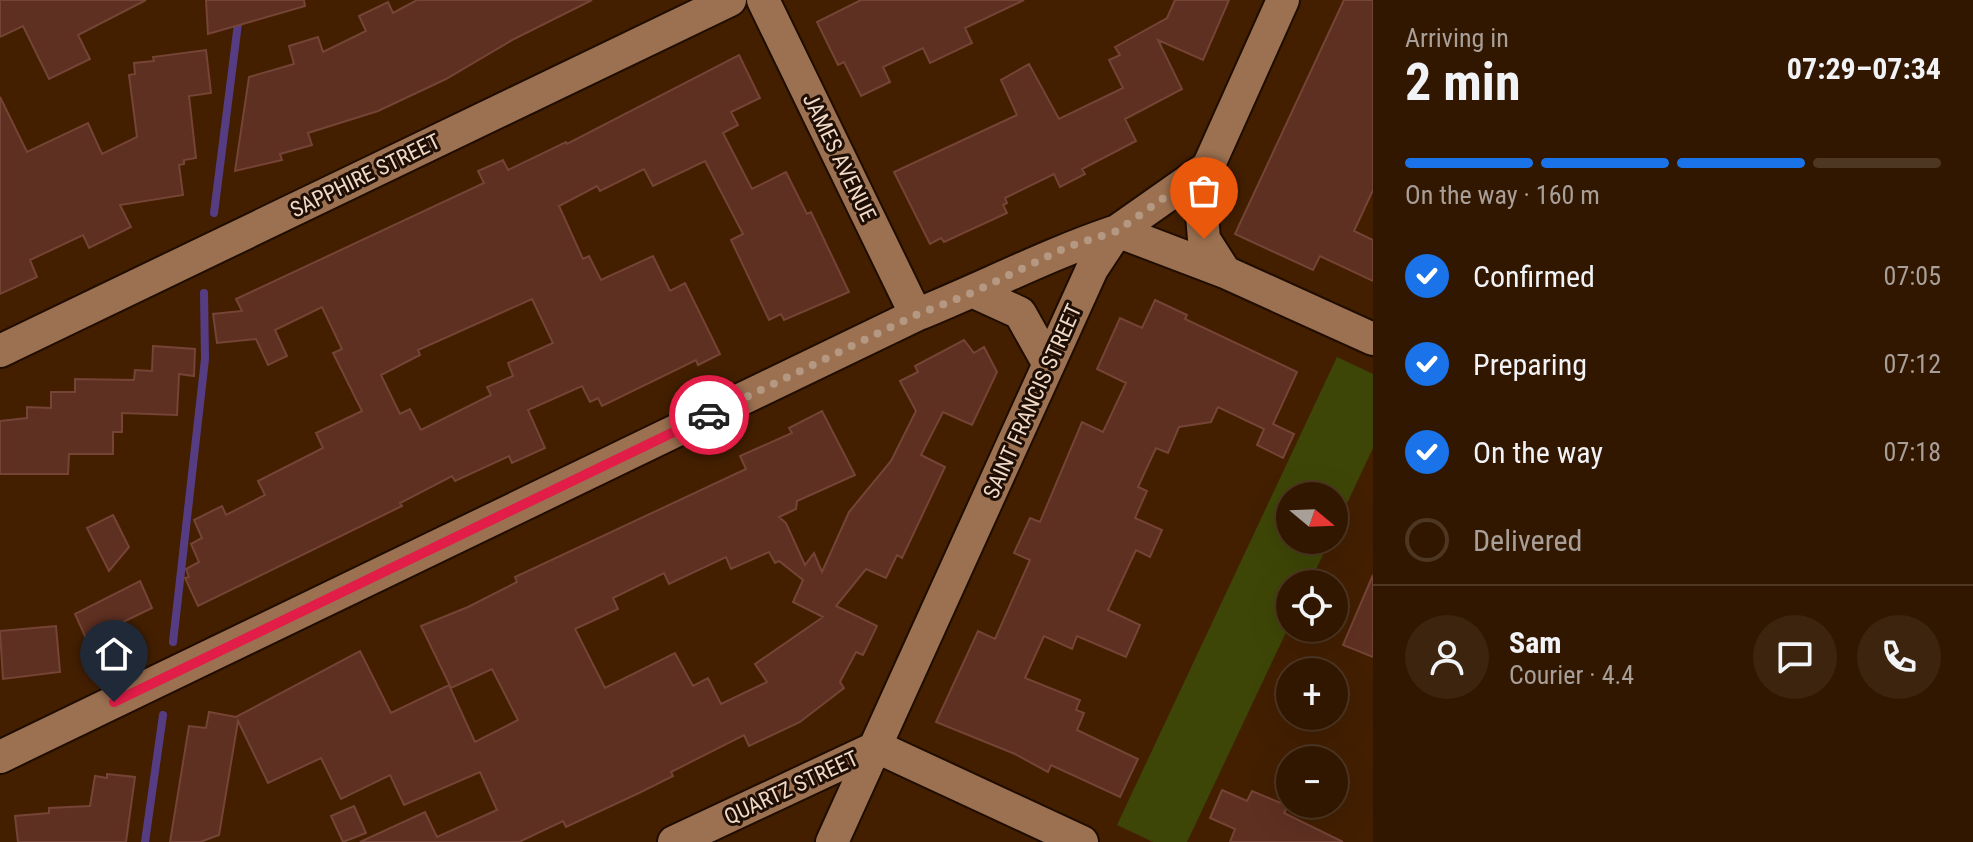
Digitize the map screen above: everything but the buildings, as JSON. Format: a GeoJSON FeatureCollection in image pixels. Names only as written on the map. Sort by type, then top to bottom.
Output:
{"type":"FeatureCollection","features":[{"type":"Feature","properties":{"kind":"street","name":"SAPPHIRE STREET"},"geometry":{"type":"LineString","coordinates":[[0,351],[730,0]]}},
{"type":"Feature","properties":{"kind":"street","name":"JAMES AVENUE"},"geometry":{"type":"LineString","coordinates":[[763,0],[916,315]]}},
{"type":"Feature","properties":{"kind":"street"},"geometry":{"type":"LineString","coordinates":[[1225,272],[1204,239],[1201,204],[1208,167],[1283,0]]}},
{"type":"Feature","properties":{"kind":"street","name":"SAINT FRANCIS STREET"},"geometry":{"type":"LineString","coordinates":[[832,842],[1092,269],[1117,231],[1208,167]]}},
{"type":"Feature","properties":{"kind":"street"},"geometry":{"type":"LineString","coordinates":[[0,757],[916,315],[974,292],[1067,247],[1117,231],[1225,272],[1373,339]]}},
{"type":"Feature","properties":{"kind":"street"},"geometry":{"type":"LineString","coordinates":[[974,292],[1020,313],[1048,363]]}},
{"type":"Feature","properties":{"kind":"street","name":"QUARTZ STREET"},"geometry":{"type":"LineString","coordinates":[[674,842],[877,747],[1082,842]]}},
{"type":"Feature","properties":{"kind":"green space"},"geometry":{"type":"Polygon","coordinates":[[[1337,357],[1373,374],[1373,448],[1348,501],[1348,482],[1278,482],[1337,357]]]}},
{"type":"Feature","properties":{"kind":"green space"},"geometry":{"type":"Polygon","coordinates":[[[1276,487],[1276,554],[1323,554],[1316,570],[1276,570],[1276,642],[1281,642],[1187,842],[1153,842],[1117,825],[1276,487]]]}},
{"type":"Feature","properties":{"kind":"waterway"},"geometry":{"type":"LineString","coordinates":[[214,213],[241,0]]}},
{"type":"Feature","properties":{"kind":"waterway"},"geometry":{"type":"LineString","coordinates":[[173,642],[205,359],[204,293]]}},
{"type":"Feature","properties":{"kind":"waterway"},"geometry":{"type":"LineString","coordinates":[[145,842],[163,715]]}},
{"type":"Feature","properties":{"kind":"way so far"},"geometry":{"type":"LineString","coordinates":[[709,415],[916,315],[974,292],[1067,247],[1117,231],[1208,167],[1201,204],[1204,239]]}},
{"type":"Feature","properties":{"kind":"route"},"geometry":{"type":"LineString","coordinates":[[114,702],[709,415]]}}]}
